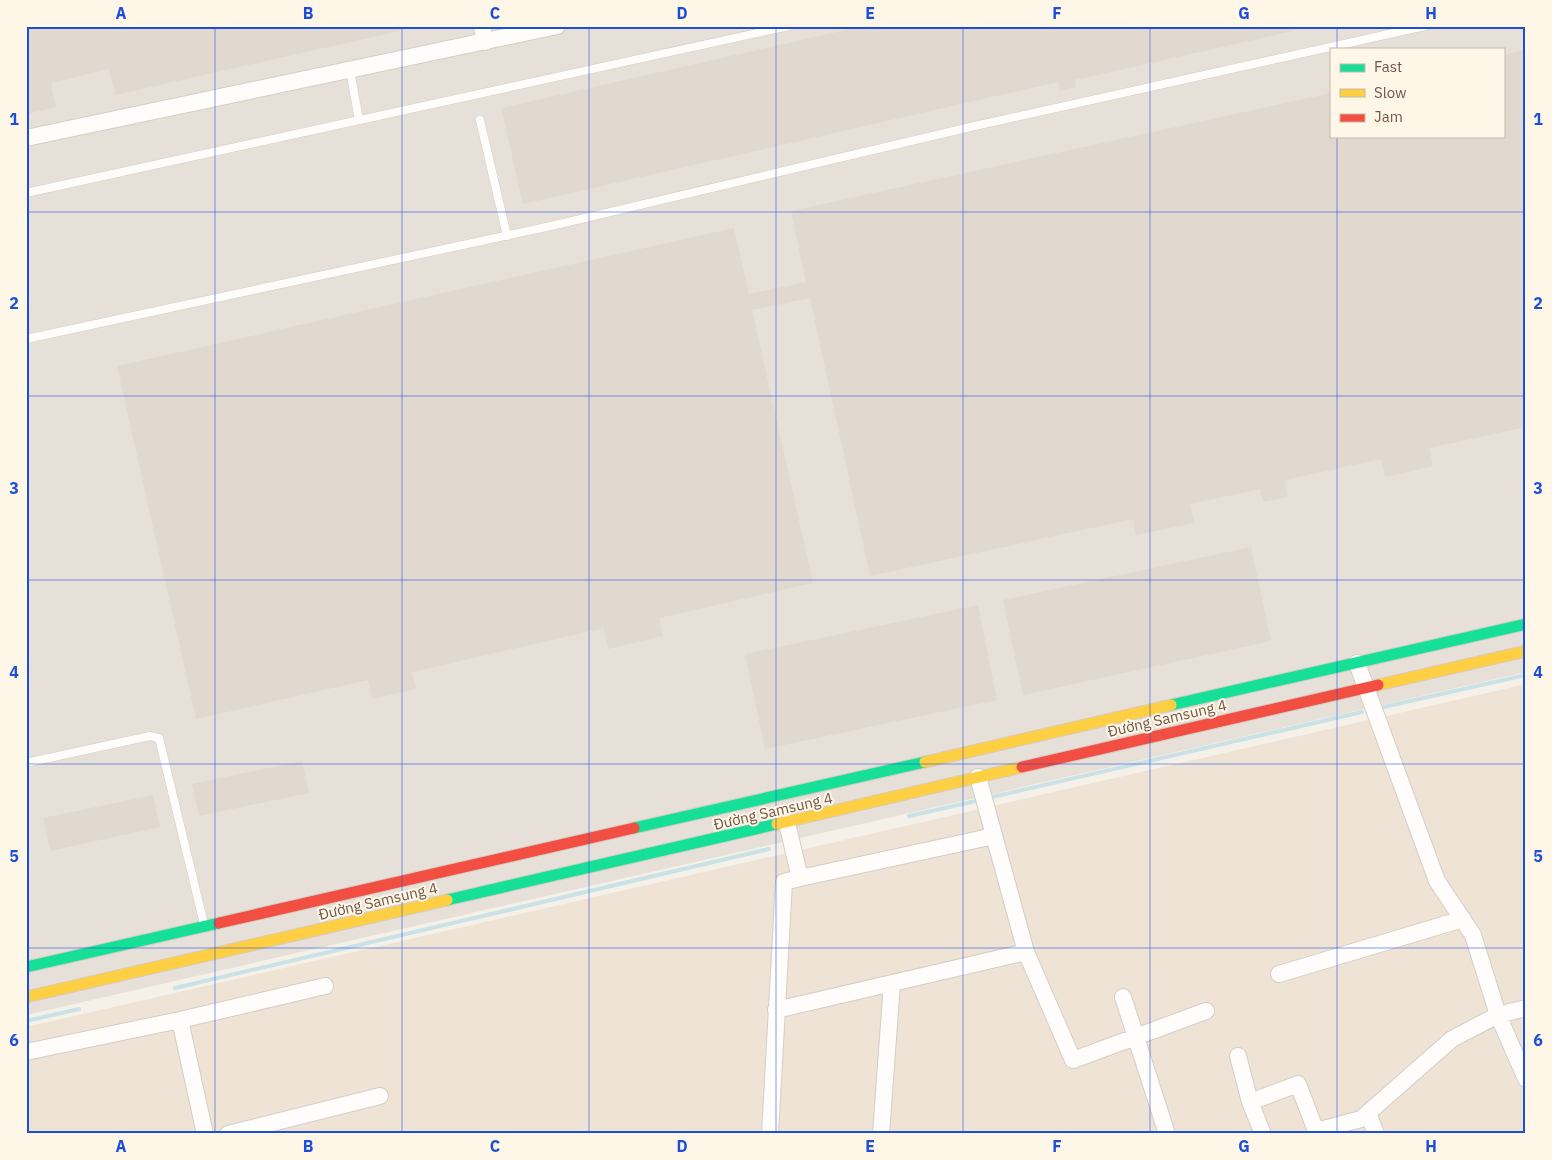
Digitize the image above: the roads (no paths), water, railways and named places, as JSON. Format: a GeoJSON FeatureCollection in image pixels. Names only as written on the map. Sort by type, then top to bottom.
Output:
{"type":"FeatureCollection","features":[{"type":"Feature","properties":{"kind":"main road","name":"Đường Samsung 4"},"geometry":{"type":"LineString","coordinates":[[26,967],[57,975],[208,941],[783,809],[1357,663],[1526,624]]}},
{"type":"Feature","properties":{"kind":"main road","name":"Đường Samsung 4"},"geometry":{"type":"LineString","coordinates":[[26,997],[57,975],[783,809],[978,777],[1526,651]]}},
{"type":"Feature","properties":{"kind":"street"},"geometry":{"type":"LineString","coordinates":[[26,138],[350,70],[483,34],[557,26]]}},
{"type":"Feature","properties":{"kind":"street"},"geometry":{"type":"LineString","coordinates":[[1357,663],[1437,881],[1474,935],[1498,1015],[1526,1078]]}},
{"type":"Feature","properties":{"kind":"street"},"geometry":{"type":"LineString","coordinates":[[978,777],[1026,952],[1074,1060],[1206,1011]]}},
{"type":"Feature","properties":{"kind":"street"},"geometry":{"type":"LineString","coordinates":[[783,809],[800,878]]}},
{"type":"Feature","properties":{"kind":"street"},"geometry":{"type":"LineString","coordinates":[[770,1134],[784,882],[994,836]]}},
{"type":"Feature","properties":{"kind":"street"},"geometry":{"type":"LineString","coordinates":[[1279,974],[1463,919]]}},
{"type":"Feature","properties":{"kind":"street"},"geometry":{"type":"LineString","coordinates":[[776,1010],[1026,952]]}},
{"type":"Feature","properties":{"kind":"street"},"geometry":{"type":"LineString","coordinates":[[881,1134],[892,984]]}},
{"type":"Feature","properties":{"kind":"street"},"geometry":{"type":"LineString","coordinates":[[26,1052],[180,1020],[325,986]]}},
{"type":"Feature","properties":{"kind":"street"},"geometry":{"type":"LineString","coordinates":[[1124,997],[1167,1134]]}},
{"type":"Feature","properties":{"kind":"street"},"geometry":{"type":"LineString","coordinates":[[1250,1102],[1298,1084],[1316,1130],[1361,1119],[1452,1039],[1498,1015],[1526,1008]]}},
{"type":"Feature","properties":{"kind":"street"},"geometry":{"type":"LineString","coordinates":[[180,1020],[205,1134]]}},
{"type":"Feature","properties":{"kind":"street"},"geometry":{"type":"LineString","coordinates":[[1238,1056],[1250,1102],[1263,1134]]}},
{"type":"Feature","properties":{"kind":"street"},"geometry":{"type":"LineString","coordinates":[[228,1134],[380,1096]]}},
{"type":"Feature","properties":{"kind":"street"},"geometry":{"type":"LineString","coordinates":[[1368,1113],[1376,1134]]}},
{"type":"Feature","properties":{"kind":"lane"},"geometry":{"type":"LineString","coordinates":[[26,192],[789,26]]}},
{"type":"Feature","properties":{"kind":"lane"},"geometry":{"type":"LineString","coordinates":[[26,339],[506,236],[979,125],[1426,26]]}},
{"type":"Feature","properties":{"kind":"lane"},"geometry":{"type":"LineString","coordinates":[[350,70],[359,120]]}},
{"type":"Feature","properties":{"kind":"lane"},"geometry":{"type":"LineString","coordinates":[[480,120],[506,236]]}},
{"type":"Feature","properties":{"kind":"lane"},"geometry":{"type":"LineString","coordinates":[[26,763],[150,736],[158,738],[208,941]]}},
{"type":"Feature","properties":{"kind":"waterway"},"geometry":{"type":"LineString","coordinates":[[1379,708],[1526,675]]}},
{"type":"Feature","properties":{"kind":"waterway"},"geometry":{"type":"LineString","coordinates":[[992,797],[1362,712]]}},
{"type":"Feature","properties":{"kind":"waterway"},"geometry":{"type":"LineString","coordinates":[[909,816],[976,801]]}},
{"type":"Feature","properties":{"kind":"waterway"},"geometry":{"type":"LineString","coordinates":[[175,988],[769,849]]}},
{"type":"Feature","properties":{"kind":"waterway"},"geometry":{"type":"LineString","coordinates":[[26,1021],[79,1009]]}}]}
